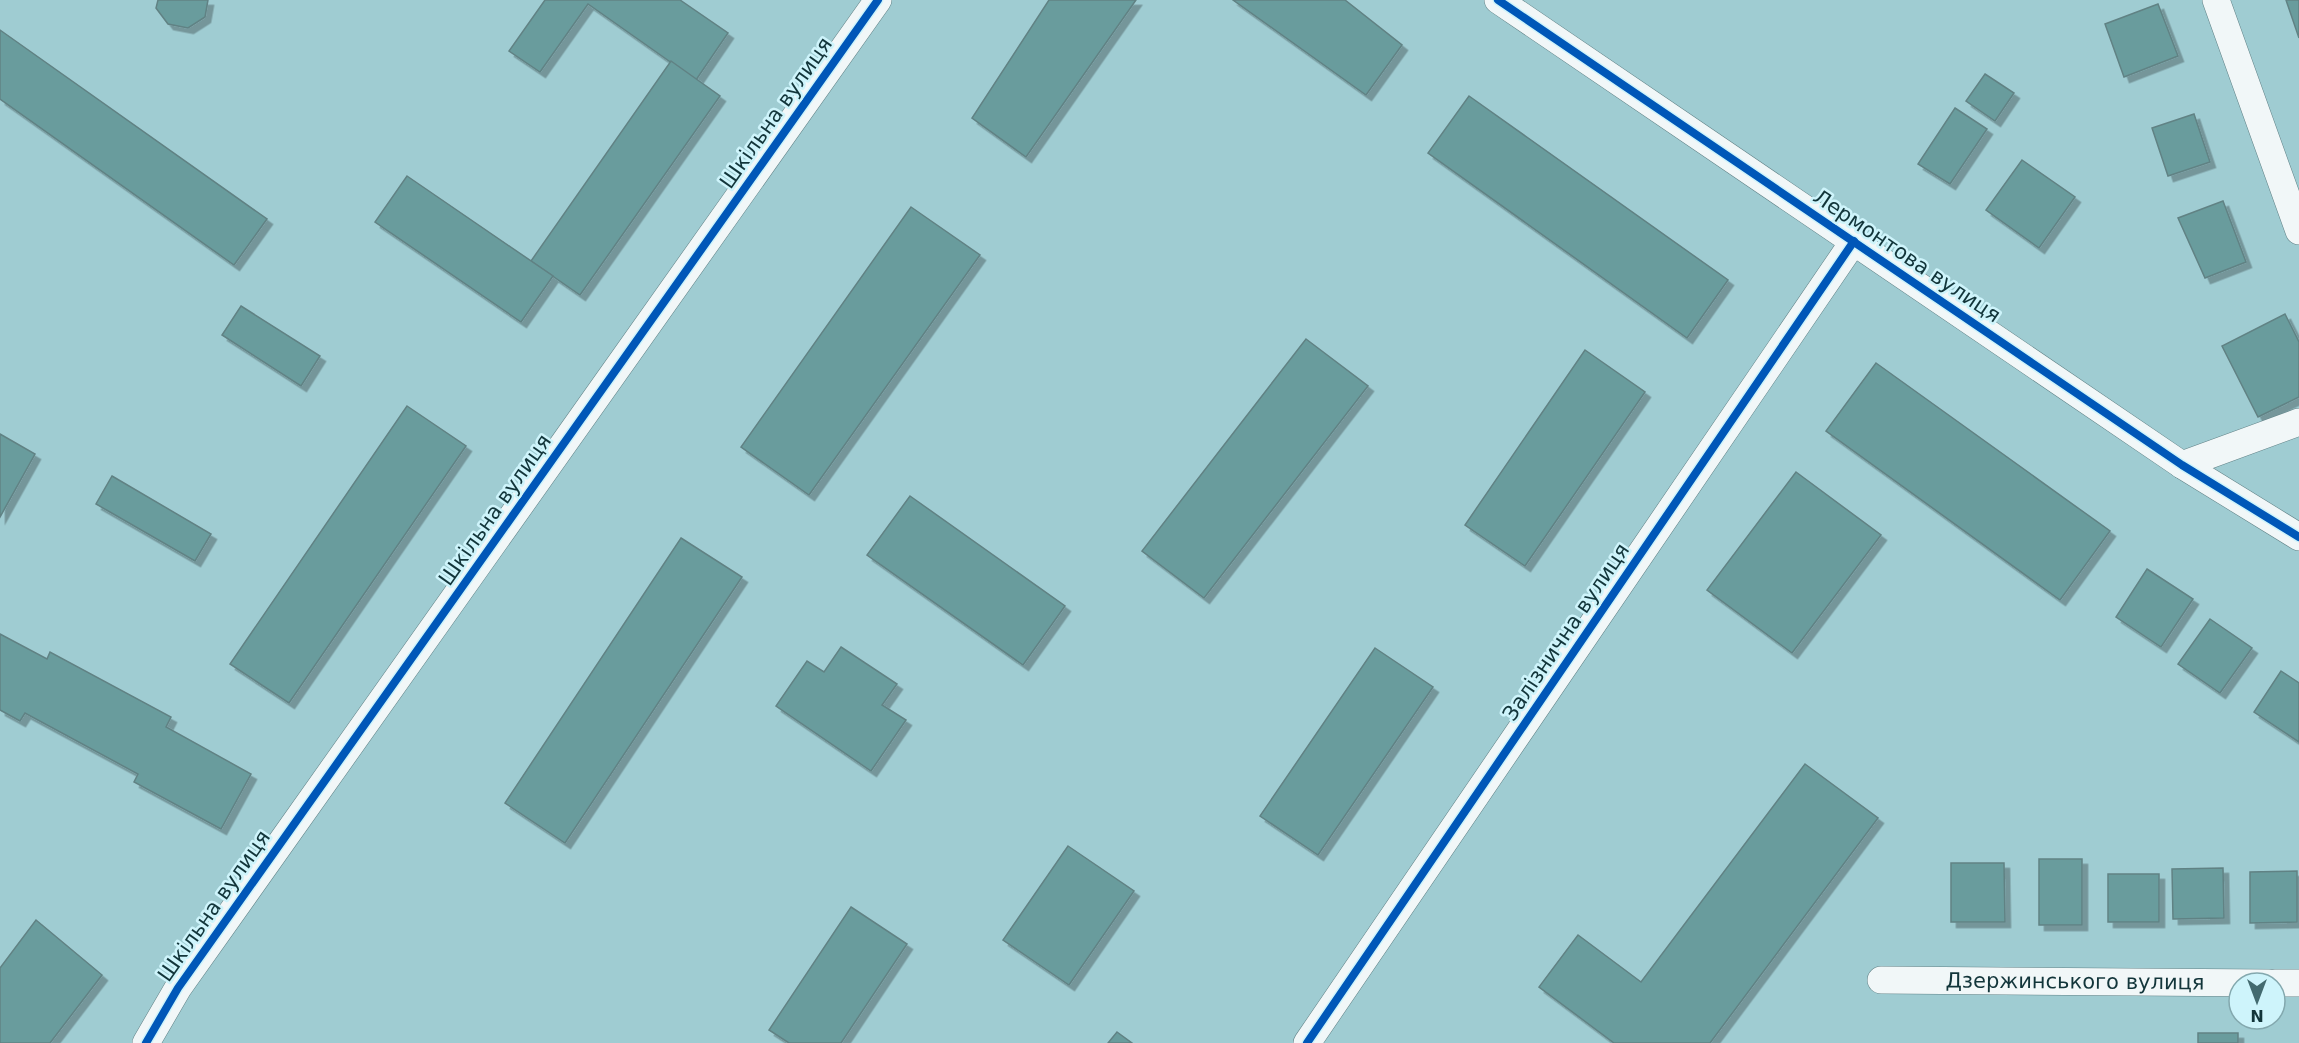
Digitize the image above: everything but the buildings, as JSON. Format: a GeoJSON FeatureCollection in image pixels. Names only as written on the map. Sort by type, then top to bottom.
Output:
{"type":"FeatureCollection","features":[{"type":"Feature","properties":{"kind":"street","name":"Шкільна вулиця"},"geometry":{"type":"LineString","coordinates":[[146,1043],[185,978],[878,0]]}},
{"type":"Feature","properties":{"kind":"street","name":"Лермонтова вулиця"},"geometry":{"type":"LineString","coordinates":[[1498,0],[2182,465],[2299,537]]}},
{"type":"Feature","properties":{"kind":"street"},"geometry":{"type":"LineString","coordinates":[[2216,0],[2299,231]]}},
{"type":"Feature","properties":{"kind":"street","name":"Залізнична вулиця"},"geometry":{"type":"LineString","coordinates":[[1307,1043],[1854,241]]}},
{"type":"Feature","properties":{"kind":"street"},"geometry":{"type":"LineString","coordinates":[[2182,465],[2299,422]]}},
{"type":"Feature","properties":{"kind":"street","name":"Дзержинського вулиця"},"geometry":{"type":"LineString","coordinates":[[1881,980],[2227,983]]}},
{"type":"Feature","properties":{"kind":"cycle path"},"geometry":{"type":"LineString","coordinates":[[146,1043],[178,988],[878,0]]}},
{"type":"Feature","properties":{"kind":"cycle path"},"geometry":{"type":"LineString","coordinates":[[1498,0],[2182,465],[2299,537]]}},
{"type":"Feature","properties":{"kind":"cycle path"},"geometry":{"type":"LineString","coordinates":[[1307,1043],[1854,241]]}}]}
